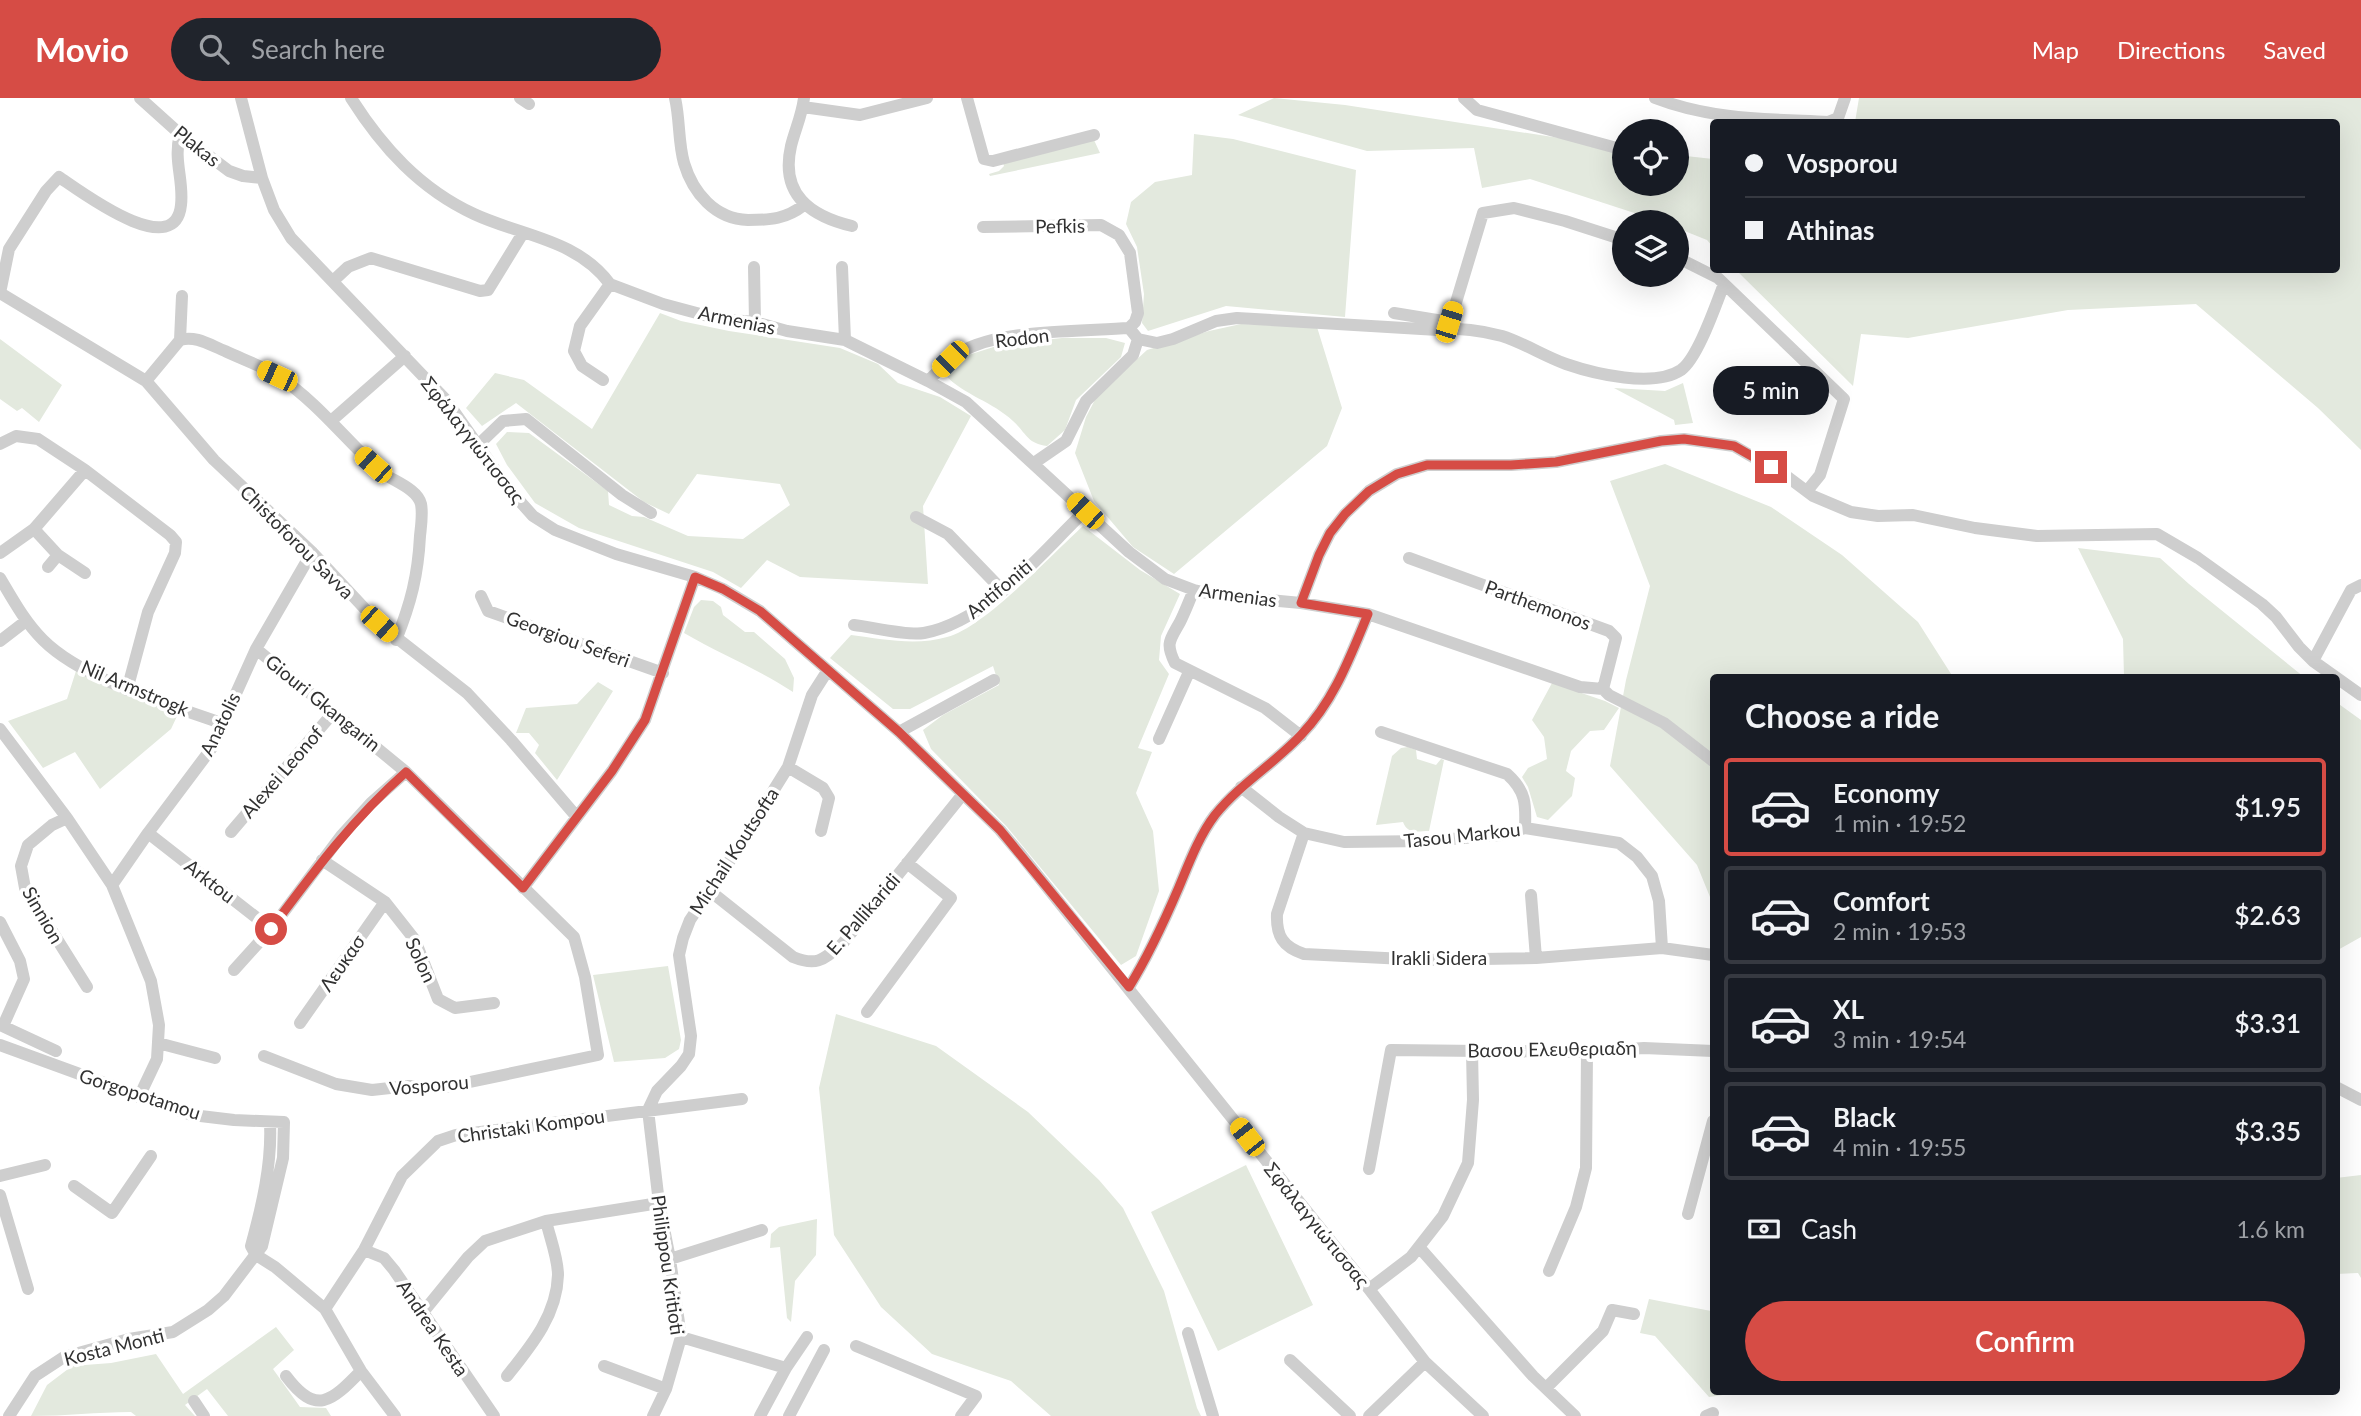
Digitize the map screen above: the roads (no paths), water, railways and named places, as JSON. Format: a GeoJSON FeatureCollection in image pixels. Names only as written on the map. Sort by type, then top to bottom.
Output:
{"type":"FeatureCollection","features":[{"type":"Feature","properties":{"kind":"street","name":"Plakas"},"geometry":{"type":"LineString","coordinates":[[140,98],[180,134],[229,171],[262,178]]}},
{"type":"Feature","properties":{"kind":"street","name":"Σφάλαγγιώτισσας"},"geometry":{"type":"LineString","coordinates":[[242,98],[262,178],[274,210],[291,238],[446,400],[508,488],[533,516],[616,554],[695,577],[723,589],[760,611],[899,732],[1014,847],[1129,987],[1425,1362],[1483,1416]]}},
{"type":"Feature","properties":{"kind":"street"},"geometry":{"type":"LineString","coordinates":[[351,98],[368,125],[415,178],[474,214],[552,241],[586,258],[601,271],[610,284],[580,326],[574,351],[582,366],[603,380]]}},
{"type":"Feature","properties":{"kind":"street"},"geometry":{"type":"LineString","coordinates":[[675,98],[684,162],[696,191],[713,209],[734,219],[758,220],[790,216],[804,205]]}},
{"type":"Feature","properties":{"kind":"street"},"geometry":{"type":"LineString","coordinates":[[852,226],[828,220],[798,198],[790,175],[790,149],[804,103],[860,115],[927,98]]}},
{"type":"Feature","properties":{"kind":"street"},"geometry":{"type":"LineString","coordinates":[[967,98],[984,159],[993,161],[1094,135]]}},
{"type":"Feature","properties":{"kind":"street"},"geometry":{"type":"LineString","coordinates":[[1464,98],[1477,110],[1612,147]]}},
{"type":"Feature","properties":{"kind":"street"},"geometry":{"type":"LineString","coordinates":[[1655,98],[1683,109],[1731,118],[1755,119]]}},
{"type":"Feature","properties":{"kind":"street"},"geometry":{"type":"LineString","coordinates":[[1836,119],[1845,98]]}},
{"type":"Feature","properties":{"kind":"street"},"geometry":{"type":"LineString","coordinates":[[0,293],[5,247],[46,191],[60,177],[110,210],[146,227],[168,225],[178,216],[182,204],[176,150],[180,134]]}},
{"type":"Feature","properties":{"kind":"street"},"geometry":{"type":"LineString","coordinates":[[1129,328],[1138,340],[1157,343],[1216,321],[1237,318],[1438,330],[1449,325],[1483,213],[1514,208],[1565,220],[1612,236]]}},
{"type":"Feature","properties":{"kind":"street","name":"Pefkis"},"geometry":{"type":"LineString","coordinates":[[983,226],[1101,225],[1119,234],[1130,253],[1138,313],[1129,328]]}},
{"type":"Feature","properties":{"kind":"street"},"geometry":{"type":"LineString","coordinates":[[333,282],[348,267],[371,258],[480,291],[488,290],[523,233]]}},
{"type":"Feature","properties":{"kind":"street"},"geometry":{"type":"LineString","coordinates":[[1689,264],[1718,278],[1844,399],[1820,475],[1807,491]]}},
{"type":"Feature","properties":{"kind":"street"},"geometry":{"type":"LineString","coordinates":[[754,267],[755,322]]}},
{"type":"Feature","properties":{"kind":"street"},"geometry":{"type":"LineString","coordinates":[[842,267],[845,341]]}},
{"type":"Feature","properties":{"kind":"street","name":"Armenias"},"geometry":{"type":"LineString","coordinates":[[610,284],[663,304],[719,319],[755,322],[787,331],[845,341],[928,381],[966,402],[1129,552],[1165,579],[1215,595],[1301,603],[1368,614],[1580,687],[1603,689],[1609,695],[1664,723],[1710,759]]}},
{"type":"Feature","properties":{"kind":"street"},"geometry":{"type":"LineString","coordinates":[[1394,313],[1500,336],[1566,364],[1610,375],[1660,379],[1682,369],[1696,349],[1724,284]]}},
{"type":"Feature","properties":{"kind":"street","name":"Chistoforou Savva"},"geometry":{"type":"LineString","coordinates":[[0,293],[146,381],[214,460],[312,552],[396,640],[467,693],[576,816]]}},
{"type":"Feature","properties":{"kind":"street"},"geometry":{"type":"LineString","coordinates":[[180,340],[182,296]]}},
{"type":"Feature","properties":{"kind":"street","name":"Rodon"},"geometry":{"type":"LineString","coordinates":[[928,381],[950,359],[974,345],[1004,337],[1129,328]]}},
{"type":"Feature","properties":{"kind":"street"},"geometry":{"type":"LineString","coordinates":[[146,381],[180,340],[187,338],[202,341],[277,376],[331,421],[386,477],[415,494],[421,503],[418,573],[410,607],[396,640]]}},
{"type":"Feature","properties":{"kind":"street"},"geometry":{"type":"LineString","coordinates":[[1034,463],[1066,441],[1086,401],[1133,355],[1138,340]]}},
{"type":"Feature","properties":{"kind":"street"},"geometry":{"type":"LineString","coordinates":[[331,421],[405,356]]}},
{"type":"Feature","properties":{"kind":"street"},"geometry":{"type":"LineString","coordinates":[[478,445],[503,421],[526,419],[622,495],[651,513]]}},
{"type":"Feature","properties":{"kind":"street"},"geometry":{"type":"LineString","coordinates":[[0,444],[16,436],[38,439],[85,470],[176,542],[175,552],[148,612],[127,690]]}},
{"type":"Feature","properties":{"kind":"street"},"geometry":{"type":"LineString","coordinates":[[1301,603],[1330,533],[1369,491],[1397,474],[1427,465],[1556,462],[1684,439],[1734,446],[1807,491],[1851,512],[1878,516],[1913,515],[1975,528],[2037,536],[2157,534],[2175,542],[2262,604],[2276,617],[2298,647],[2331,674]]}},
{"type":"Feature","properties":{"kind":"street"},"geometry":{"type":"LineString","coordinates":[[0,553],[34,530],[85,470]]}},
{"type":"Feature","properties":{"kind":"street","name":"Antifoniti"},"geometry":{"type":"LineString","coordinates":[[855,625],[922,633],[961,621],[1003,591],[1085,511]]}},
{"type":"Feature","properties":{"kind":"street"},"geometry":{"type":"LineString","coordinates":[[916,517],[947,534],[1003,591]]}},
{"type":"Feature","properties":{"kind":"street"},"geometry":{"type":"LineString","coordinates":[[34,530],[58,555],[85,573]]}},
{"type":"Feature","properties":{"kind":"street","name":"Anatolis"},"geometry":{"type":"LineString","coordinates":[[112,885],[211,749],[224,724],[242,676],[312,552]]}},
{"type":"Feature","properties":{"kind":"street"},"geometry":{"type":"LineString","coordinates":[[48,567],[58,555]]}},
{"type":"Feature","properties":{"kind":"street","name":"Parthemonos"},"geometry":{"type":"LineString","coordinates":[[1409,558],[1609,631],[1615,638],[1615,646],[1603,689]]}},
{"type":"Feature","properties":{"kind":"street"},"geometry":{"type":"LineString","coordinates":[[523,888],[612,771],[645,720],[695,577]]}},
{"type":"Feature","properties":{"kind":"street","name":"Nil Armstrogk"},"geometry":{"type":"LineString","coordinates":[[0,578],[26,621],[44,642],[73,662],[127,690],[224,724]]}},
{"type":"Feature","properties":{"kind":"street"},"geometry":{"type":"LineString","coordinates":[[2313,661],[2351,590],[2361,585]]}},
{"type":"Feature","properties":{"kind":"street"},"geometry":{"type":"LineString","coordinates":[[1194,590],[1180,623],[1170,638],[1169,652],[1175,663],[1265,708],[1301,736]]}},
{"type":"Feature","properties":{"kind":"street","name":"Georgiou Seferi"},"geometry":{"type":"LineString","coordinates":[[481,596],[488,611],[663,673]]}},
{"type":"Feature","properties":{"kind":"street"},"geometry":{"type":"LineString","coordinates":[[1129,987],[1149,956],[1195,848],[1214,817],[1241,787],[1301,736],[1323,709],[1341,678],[1368,614]]}},
{"type":"Feature","properties":{"kind":"street"},"geometry":{"type":"LineString","coordinates":[[0,641],[26,621]]}},
{"type":"Feature","properties":{"kind":"street","name":"Giouri Gkangarin"},"geometry":{"type":"LineString","coordinates":[[256,649],[406,772],[574,937],[585,977],[598,1055]]}},
{"type":"Feature","properties":{"kind":"street","name":"Michail Koutsofta"},"geometry":{"type":"LineString","coordinates":[[648,1110],[657,1091],[689,1054],[691,1036],[679,956],[690,920],[788,767],[812,695],[828,670]]}},
{"type":"Feature","properties":{"kind":"street"},"geometry":{"type":"LineString","coordinates":[[1159,739],[1189,672]]}},
{"type":"Feature","properties":{"kind":"street"},"geometry":{"type":"LineString","coordinates":[[899,732],[994,680]]}},
{"type":"Feature","properties":{"kind":"street"},"geometry":{"type":"LineString","coordinates":[[2340,680],[2361,695]]}},
{"type":"Feature","properties":{"kind":"street","name":"Alexei Leonof"},"geometry":{"type":"LineString","coordinates":[[231,832],[333,713]]}},
{"type":"Feature","properties":{"kind":"street"},"geometry":{"type":"LineString","coordinates":[[0,729],[4,744],[67,818],[112,885],[151,981],[159,1025],[157,1059],[139,1097]]}},
{"type":"Feature","properties":{"kind":"street"},"geometry":{"type":"LineString","coordinates":[[1381,732],[1507,774],[1520,785],[1526,807],[1525,828]]}},
{"type":"Feature","properties":{"kind":"street"},"geometry":{"type":"LineString","coordinates":[[788,767],[823,788],[829,798],[821,831]]}},
{"type":"Feature","properties":{"kind":"street"},"geometry":{"type":"LineString","coordinates":[[234,970],[271,929],[322,860],[371,803],[406,772]]}},
{"type":"Feature","properties":{"kind":"street","name":"Tasou Markou"},"geometry":{"type":"LineString","coordinates":[[1241,787],[1304,833],[1344,842],[1371,843],[1501,835],[1525,828],[1619,843],[1637,856],[1652,876],[1659,901],[1662,948]]}},
{"type":"Feature","properties":{"kind":"street","name":"E. Pallikaridi"},"geometry":{"type":"LineString","coordinates":[[710,891],[793,957],[807,963],[822,960],[843,943],[963,794]]}},
{"type":"Feature","properties":{"kind":"street","name":"Sinnion"},"geometry":{"type":"LineString","coordinates":[[67,818],[52,825],[28,845],[21,866],[24,888],[87,987]]}},
{"type":"Feature","properties":{"kind":"street","name":"Arktou"},"geometry":{"type":"LineString","coordinates":[[148,833],[271,929]]}},
{"type":"Feature","properties":{"kind":"street","name":"Irakli Sidera"},"geometry":{"type":"LineString","coordinates":[[1304,833],[1277,914],[1276,928],[1280,940],[1292,950],[1304,954],[1425,960],[1535,958],[1662,948],[1710,955]]}},
{"type":"Feature","properties":{"kind":"street","name":"Solon"},"geometry":{"type":"LineString","coordinates":[[322,860],[385,902],[415,940],[438,999],[455,1008],[494,1003]]}},
{"type":"Feature","properties":{"kind":"street"},"geometry":{"type":"LineString","coordinates":[[867,1012],[951,898],[907,863]]}},
{"type":"Feature","properties":{"kind":"street"},"geometry":{"type":"LineString","coordinates":[[1531,895],[1535,958]]}},
{"type":"Feature","properties":{"kind":"street","name":"Λευκασ"},"geometry":{"type":"LineString","coordinates":[[300,1023],[385,902]]}},
{"type":"Feature","properties":{"kind":"street"},"geometry":{"type":"LineString","coordinates":[[0,922],[20,961],[24,979],[2,1025],[56,1051]]}},
{"type":"Feature","properties":{"kind":"street"},"geometry":{"type":"LineString","coordinates":[[158,1043],[215,1058]]}},
{"type":"Feature","properties":{"kind":"street","name":"Gorgopotamou"},"geometry":{"type":"LineString","coordinates":[[0,1045],[192,1115],[284,1122]]}},
{"type":"Feature","properties":{"kind":"street","name":"Βασου Ελευθεριαδη"},"geometry":{"type":"LineString","coordinates":[[1369,1169],[1391,1050],[1587,1052],[1644,1048],[1710,1051]]}},
{"type":"Feature","properties":{"kind":"street"},"geometry":{"type":"LineString","coordinates":[[1368,1289],[1411,1257],[1419,1247],[1443,1216],[1468,1163],[1473,1100],[1472,1051]]}},
{"type":"Feature","properties":{"kind":"street"},"geometry":{"type":"LineString","coordinates":[[1549,1271],[1576,1207],[1586,1168],[1587,1052]]}},
{"type":"Feature","properties":{"kind":"street","name":"Vosporou"},"geometry":{"type":"LineString","coordinates":[[264,1056],[336,1084],[372,1090],[408,1086],[446,1087],[598,1055]]}},
{"type":"Feature","properties":{"kind":"street"},"geometry":{"type":"LineString","coordinates":[[2340,1089],[2361,1100]]}},
{"type":"Feature","properties":{"kind":"street","name":"Christaki Kompou"},"geometry":{"type":"LineString","coordinates":[[325,1309],[364,1250],[402,1177],[438,1141],[456,1135],[743,1099]]}},
{"type":"Feature","properties":{"kind":"street","name":"Philippou Kritioti"},"geometry":{"type":"LineString","coordinates":[[648,1110],[659,1203],[681,1337],[666,1388],[653,1416]]}},
{"type":"Feature","properties":{"kind":"street","name":"Kosta Monti"},"geometry":{"type":"LineString","coordinates":[[9,1416],[35,1376],[64,1357],[129,1339],[173,1332],[208,1310],[224,1296],[262,1246],[283,1158],[284,1122]]}},
{"type":"Feature","properties":{"kind":"street"},"geometry":{"type":"LineString","coordinates":[[270,1123],[270,1157],[251,1246],[256,1255],[275,1267],[325,1309],[361,1371],[395,1416]]}},
{"type":"Feature","properties":{"kind":"street"},"geometry":{"type":"LineString","coordinates":[[1688,1214],[1710,1132]]}},
{"type":"Feature","properties":{"kind":"street"},"geometry":{"type":"LineString","coordinates":[[75,1186],[113,1213],[151,1156]]}},
{"type":"Feature","properties":{"kind":"street"},"geometry":{"type":"LineString","coordinates":[[0,1176],[45,1165]]}},
{"type":"Feature","properties":{"kind":"street"},"geometry":{"type":"LineString","coordinates":[[0,1195],[5,1223],[28,1289]]}},
{"type":"Feature","properties":{"kind":"street"},"geometry":{"type":"LineString","coordinates":[[424,1311],[468,1256],[485,1241],[546,1221],[659,1203]]}},
{"type":"Feature","properties":{"kind":"street"},"geometry":{"type":"LineString","coordinates":[[507,1376],[537,1338],[554,1303],[558,1273],[546,1221]]}},
{"type":"Feature","properties":{"kind":"street"},"geometry":{"type":"LineString","coordinates":[[670,1259],[762,1230]]}},
{"type":"Feature","properties":{"kind":"street"},"geometry":{"type":"LineString","coordinates":[[1419,1247],[1546,1388],[1575,1416]]}},
{"type":"Feature","properties":{"kind":"street","name":"Andrea Kesta"},"geometry":{"type":"LineString","coordinates":[[364,1250],[384,1258],[424,1311],[494,1416]]}},
{"type":"Feature","properties":{"kind":"street"},"geometry":{"type":"LineString","coordinates":[[1546,1388],[1603,1331],[1612,1310],[1634,1314]]}},
{"type":"Feature","properties":{"kind":"street"},"geometry":{"type":"LineString","coordinates":[[1188,1333],[1213,1416]]}},
{"type":"Feature","properties":{"kind":"street"},"geometry":{"type":"LineString","coordinates":[[681,1337],[786,1368]]}},
{"type":"Feature","properties":{"kind":"street"},"geometry":{"type":"LineString","coordinates":[[760,1416],[786,1368],[807,1337]]}},
{"type":"Feature","properties":{"kind":"street"},"geometry":{"type":"LineString","coordinates":[[856,1346],[976,1396],[961,1416]]}},
{"type":"Feature","properties":{"kind":"street"},"geometry":{"type":"LineString","coordinates":[[789,1416],[824,1350]]}},
{"type":"Feature","properties":{"kind":"street"},"geometry":{"type":"LineString","coordinates":[[1290,1360],[1350,1416]]}},
{"type":"Feature","properties":{"kind":"street"},"geometry":{"type":"LineString","coordinates":[[1369,1416],[1425,1362]]}},
{"type":"Feature","properties":{"kind":"street"},"geometry":{"type":"LineString","coordinates":[[604,1366],[666,1388]]}},
{"type":"Feature","properties":{"kind":"street"},"geometry":{"type":"LineString","coordinates":[[286,1376],[299,1394],[311,1401],[326,1400],[341,1392],[361,1371]]}},
{"type":"Feature","properties":{"kind":"street"},"geometry":{"type":"LineString","coordinates":[[194,1401],[204,1416]]}}]}
